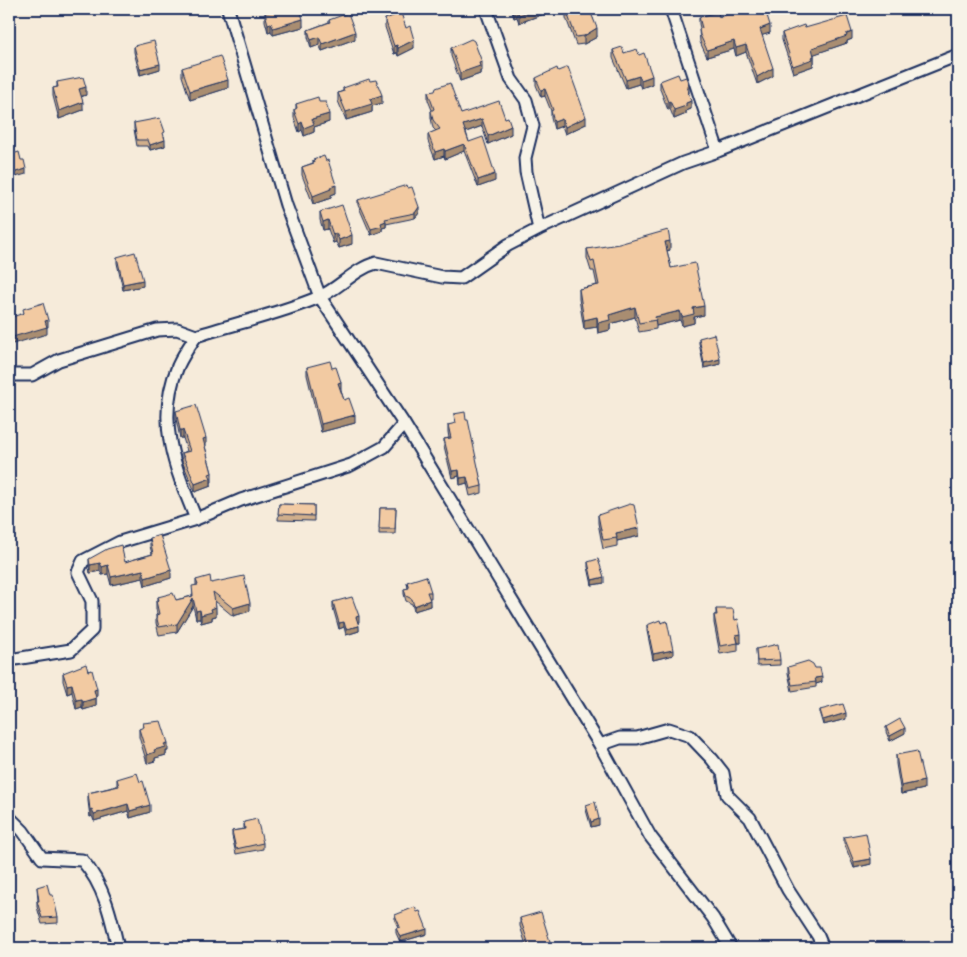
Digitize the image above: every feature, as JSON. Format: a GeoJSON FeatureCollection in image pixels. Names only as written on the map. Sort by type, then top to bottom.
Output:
{"type":"FeatureCollection","features":[{"type":"Feature","properties":{"kind":"street"},"geometry":{"type":"LineString","coordinates":[[228,9],[286,205],[320,297],[404,424],[600,745],[650,836],[713,918],[732,948]]}},
{"type":"Feature","properties":{"kind":"street"},"geometry":{"type":"LineString","coordinates":[[486,9],[511,79],[526,100],[533,126],[525,158],[526,172],[540,229]]}},
{"type":"Feature","properties":{"kind":"street"},"geometry":{"type":"LineString","coordinates":[[671,9],[718,151]]}},
{"type":"Feature","properties":{"kind":"street"},"geometry":{"type":"LineString","coordinates":[[9,375],[32,375],[60,360],[157,330],[177,329],[196,336],[275,314],[320,297],[366,266],[376,263],[434,276],[461,278],[508,245],[683,163],[718,151],[958,55]]}},
{"type":"Feature","properties":{"kind":"street"},"geometry":{"type":"LineString","coordinates":[[196,336],[178,366],[167,413],[173,463],[196,519]]}},
{"type":"Feature","properties":{"kind":"street"},"geometry":{"type":"LineString","coordinates":[[9,660],[71,650],[92,630],[92,601],[78,572],[83,561],[120,542],[196,519],[241,500],[351,465],[384,447],[404,424]]}},
{"type":"Feature","properties":{"kind":"street"},"geometry":{"type":"LineString","coordinates":[[600,745],[620,738],[637,738],[670,729],[690,736],[723,773],[727,794],[750,818],[788,890],[818,936],[823,948]]}},
{"type":"Feature","properties":{"kind":"street"},"geometry":{"type":"LineString","coordinates":[[9,817],[23,831],[42,858],[82,860],[95,874],[110,912],[118,948]]}},
{"type":"Feature","properties":{"kind":"building"},"geometry":{"type":"Polygon","coordinates":[[[272,9],[300,9],[303,19],[273,28],[271,23],[268,24],[265,13],[273,11],[272,9]]]}},
{"type":"Feature","properties":{"kind":"building"},"geometry":{"type":"Polygon","coordinates":[[[517,9],[538,9],[519,15],[517,9]]]}},
{"type":"Feature","properties":{"kind":"building"},"geometry":{"type":"Polygon","coordinates":[[[592,9],[593,12],[591,13],[597,28],[584,36],[576,37],[566,10],[592,9]]]}},
{"type":"Feature","properties":{"kind":"building"},"geometry":{"type":"Polygon","coordinates":[[[744,9],[765,9],[770,25],[760,29],[773,68],[757,77],[746,45],[736,48],[734,41],[707,50],[700,35],[699,29],[702,28],[699,17],[718,12],[719,17],[744,9]]]}},
{"type":"Feature","properties":{"kind":"building"},"geometry":{"type":"Polygon","coordinates":[[[348,13],[355,32],[322,44],[319,37],[311,40],[308,30],[348,13]]]}},
{"type":"Feature","properties":{"kind":"building"},"geometry":{"type":"Polygon","coordinates":[[[401,13],[406,28],[410,26],[414,40],[398,48],[397,45],[394,46],[385,19],[401,13]]]}},
{"type":"Feature","properties":{"kind":"building"},"geometry":{"type":"Polygon","coordinates":[[[847,16],[852,32],[846,34],[847,36],[812,48],[813,59],[793,66],[782,33],[804,25],[805,28],[847,16]]]}},
{"type":"Feature","properties":{"kind":"building"},"geometry":{"type":"Polygon","coordinates":[[[471,39],[474,41],[482,62],[479,63],[480,66],[460,73],[451,48],[471,39]]]}},
{"type":"Feature","properties":{"kind":"building"},"geometry":{"type":"Polygon","coordinates":[[[154,41],[160,64],[140,69],[134,46],[154,41]]]}},
{"type":"Feature","properties":{"kind":"building"},"geometry":{"type":"Polygon","coordinates":[[[622,47],[624,53],[637,49],[639,55],[644,53],[652,76],[641,80],[639,76],[626,80],[613,50],[622,47]]]}},
{"type":"Feature","properties":{"kind":"building"},"geometry":{"type":"Polygon","coordinates":[[[220,56],[228,80],[190,91],[182,68],[220,56]]]}},
{"type":"Feature","properties":{"kind":"building"},"geometry":{"type":"Polygon","coordinates":[[[568,67],[586,117],[565,127],[562,119],[554,122],[551,111],[553,110],[545,89],[541,90],[536,78],[557,68],[558,71],[568,67]]]}},
{"type":"Feature","properties":{"kind":"building"},"geometry":{"type":"Polygon","coordinates":[[[678,74],[680,79],[686,77],[689,85],[686,86],[691,101],[686,103],[686,106],[674,110],[670,101],[668,102],[660,81],[678,74]]]}},
{"type":"Feature","properties":{"kind":"building"},"geometry":{"type":"Polygon","coordinates":[[[83,77],[86,87],[79,89],[83,102],[59,111],[53,88],[58,87],[57,82],[83,77]]]}},
{"type":"Feature","properties":{"kind":"building"},"geometry":{"type":"Polygon","coordinates":[[[369,79],[370,81],[376,80],[382,95],[370,99],[372,104],[346,112],[338,93],[344,91],[343,88],[369,79]]]}},
{"type":"Feature","properties":{"kind":"building"},"geometry":{"type":"Polygon","coordinates":[[[450,83],[461,114],[499,101],[505,118],[508,117],[511,126],[488,136],[482,119],[463,125],[469,142],[483,137],[495,174],[478,180],[464,144],[445,151],[444,149],[435,152],[428,134],[440,129],[433,120],[431,111],[434,109],[428,92],[435,91],[436,88],[450,83]]]}},
{"type":"Feature","properties":{"kind":"building"},"geometry":{"type":"Polygon","coordinates":[[[318,97],[319,102],[326,102],[329,114],[312,119],[314,124],[304,128],[302,122],[299,124],[294,110],[297,108],[296,104],[318,97]]]}},
{"type":"Feature","properties":{"kind":"building"},"geometry":{"type":"Polygon","coordinates":[[[160,118],[165,132],[163,133],[165,140],[150,145],[148,140],[137,140],[134,123],[160,118]]]}},
{"type":"Feature","properties":{"kind":"building"},"geometry":{"type":"Polygon","coordinates":[[[19,152],[21,160],[24,160],[26,169],[9,174],[9,155],[19,152]]]}},
{"type":"Feature","properties":{"kind":"building"},"geometry":{"type":"Polygon","coordinates":[[[324,156],[326,161],[328,160],[336,185],[313,196],[302,167],[314,163],[313,160],[324,156]]]}},
{"type":"Feature","properties":{"kind":"building"},"geometry":{"type":"Polygon","coordinates":[[[407,185],[408,188],[412,187],[419,207],[415,213],[385,219],[386,221],[381,223],[382,226],[371,229],[358,200],[407,185]]]}},
{"type":"Feature","properties":{"kind":"building"},"geometry":{"type":"Polygon","coordinates":[[[342,205],[352,235],[339,240],[336,233],[333,235],[328,220],[323,222],[320,212],[342,205]]]}},
{"type":"Feature","properties":{"kind":"building"},"geometry":{"type":"Polygon","coordinates":[[[668,230],[670,241],[665,242],[671,268],[695,263],[704,306],[693,308],[694,314],[682,317],[680,311],[655,317],[656,320],[639,323],[635,307],[609,315],[610,320],[598,323],[597,317],[584,320],[579,289],[599,285],[594,261],[591,262],[587,249],[619,244],[668,230]]]}},
{"type":"Feature","properties":{"kind":"building"},"geometry":{"type":"Polygon","coordinates":[[[135,252],[143,280],[123,284],[117,257],[135,252]]]}},
{"type":"Feature","properties":{"kind":"building"},"geometry":{"type":"Polygon","coordinates":[[[43,303],[48,320],[45,321],[47,327],[9,338],[9,318],[24,313],[23,309],[43,303]]]}},
{"type":"Feature","properties":{"kind":"building"},"geometry":{"type":"Polygon","coordinates":[[[714,334],[720,359],[704,363],[699,338],[714,334]]]}},
{"type":"Feature","properties":{"kind":"building"},"geometry":{"type":"Polygon","coordinates":[[[330,361],[332,368],[336,367],[341,382],[338,383],[344,400],[349,398],[355,415],[321,424],[307,367],[330,361]]]}},
{"type":"Feature","properties":{"kind":"building"},"geometry":{"type":"Polygon","coordinates":[[[196,405],[206,438],[203,439],[212,473],[209,474],[211,478],[195,484],[182,453],[190,451],[183,430],[180,430],[176,411],[196,405]]]}},
{"type":"Feature","properties":{"kind":"building"},"geometry":{"type":"Polygon","coordinates":[[[465,412],[482,486],[470,489],[467,477],[460,478],[459,470],[452,471],[444,439],[451,438],[448,425],[456,423],[454,414],[465,412]]]}},
{"type":"Feature","properties":{"kind":"building"},"geometry":{"type":"Polygon","coordinates":[[[279,504],[314,505],[314,516],[278,514],[279,504]]]}},
{"type":"Feature","properties":{"kind":"building"},"geometry":{"type":"Polygon","coordinates":[[[630,504],[634,505],[639,528],[616,533],[617,538],[603,540],[598,515],[630,504]]]}},
{"type":"Feature","properties":{"kind":"building"},"geometry":{"type":"Polygon","coordinates":[[[9,505],[15,527],[9,529],[9,505]]]}},
{"type":"Feature","properties":{"kind":"building"},"geometry":{"type":"Polygon","coordinates":[[[380,508],[396,508],[395,529],[379,529],[380,508]]]}},
{"type":"Feature","properties":{"kind":"building"},"geometry":{"type":"Polygon","coordinates":[[[160,535],[171,570],[145,578],[143,570],[111,577],[108,565],[102,567],[100,563],[90,565],[89,559],[107,549],[121,545],[125,562],[153,554],[150,538],[160,535]]]}},
{"type":"Feature","properties":{"kind":"building"},"geometry":{"type":"Polygon","coordinates":[[[598,559],[604,577],[592,580],[588,562],[598,559]]]}},
{"type":"Feature","properties":{"kind":"building"},"geometry":{"type":"Polygon","coordinates":[[[210,576],[211,583],[244,576],[250,603],[233,608],[213,592],[216,607],[211,609],[212,612],[201,615],[200,610],[196,611],[193,598],[177,624],[159,627],[156,615],[159,614],[156,601],[159,600],[158,597],[173,593],[176,600],[193,596],[192,586],[198,585],[196,580],[210,576]]]}},
{"type":"Feature","properties":{"kind":"building"},"geometry":{"type":"Polygon","coordinates":[[[426,576],[431,592],[427,592],[430,600],[414,606],[412,599],[406,596],[404,589],[409,588],[407,582],[426,576]]]}},
{"type":"Feature","properties":{"kind":"building"},"geometry":{"type":"Polygon","coordinates":[[[352,597],[359,616],[356,617],[359,626],[346,629],[344,622],[339,623],[333,602],[352,597]]]}},
{"type":"Feature","properties":{"kind":"building"},"geometry":{"type":"Polygon","coordinates":[[[716,609],[733,609],[735,620],[738,619],[741,634],[736,635],[738,643],[720,646],[714,615],[717,615],[716,609]]]}},
{"type":"Feature","properties":{"kind":"building"},"geometry":{"type":"Polygon","coordinates":[[[660,620],[661,623],[667,621],[673,650],[653,654],[647,625],[660,620]]]}},
{"type":"Feature","properties":{"kind":"building"},"geometry":{"type":"Polygon","coordinates":[[[778,644],[780,660],[757,661],[756,649],[778,644]]]}},
{"type":"Feature","properties":{"kind":"building"},"geometry":{"type":"Polygon","coordinates":[[[808,661],[815,668],[820,668],[822,677],[815,678],[816,682],[792,685],[788,667],[808,661]]]}},
{"type":"Feature","properties":{"kind":"building"},"geometry":{"type":"Polygon","coordinates":[[[86,664],[88,671],[92,670],[97,689],[94,690],[96,698],[83,702],[82,699],[76,700],[72,684],[67,685],[63,673],[86,664]]]}},
{"type":"Feature","properties":{"kind":"building"},"geometry":{"type":"Polygon","coordinates":[[[843,704],[846,713],[823,720],[820,710],[843,704]]]}},
{"type":"Feature","properties":{"kind":"building"},"geometry":{"type":"Polygon","coordinates":[[[900,719],[905,728],[890,736],[886,727],[900,719]]]}},
{"type":"Feature","properties":{"kind":"building"},"geometry":{"type":"Polygon","coordinates":[[[161,721],[168,743],[164,744],[166,747],[154,750],[155,752],[147,755],[139,729],[144,727],[143,723],[161,721]]]}},
{"type":"Feature","properties":{"kind":"building"},"geometry":{"type":"Polygon","coordinates":[[[917,751],[924,781],[901,786],[896,755],[917,751]]]}},
{"type":"Feature","properties":{"kind":"building"},"geometry":{"type":"Polygon","coordinates":[[[137,773],[140,782],[143,781],[150,805],[130,811],[128,804],[94,814],[92,809],[90,810],[88,793],[119,786],[117,779],[137,773]]]}},
{"type":"Feature","properties":{"kind":"building"},"geometry":{"type":"Polygon","coordinates":[[[595,802],[599,819],[591,822],[586,805],[595,802]]]}},
{"type":"Feature","properties":{"kind":"building"},"geometry":{"type":"Polygon","coordinates":[[[257,819],[263,843],[236,849],[232,831],[245,829],[244,822],[257,819]]]}},
{"type":"Feature","properties":{"kind":"building"},"geometry":{"type":"Polygon","coordinates":[[[866,833],[871,859],[854,862],[844,837],[866,833]]]}},
{"type":"Feature","properties":{"kind":"building"},"geometry":{"type":"Polygon","coordinates":[[[47,884],[50,895],[53,895],[58,917],[42,918],[37,901],[39,901],[37,887],[47,884]]]}},
{"type":"Feature","properties":{"kind":"building"},"geometry":{"type":"Polygon","coordinates":[[[415,907],[417,912],[420,911],[427,929],[400,937],[396,928],[400,927],[395,915],[415,907]]]}},
{"type":"Feature","properties":{"kind":"building"},"geometry":{"type":"Polygon","coordinates":[[[541,912],[552,948],[530,948],[520,918],[541,912]]]}}]}
